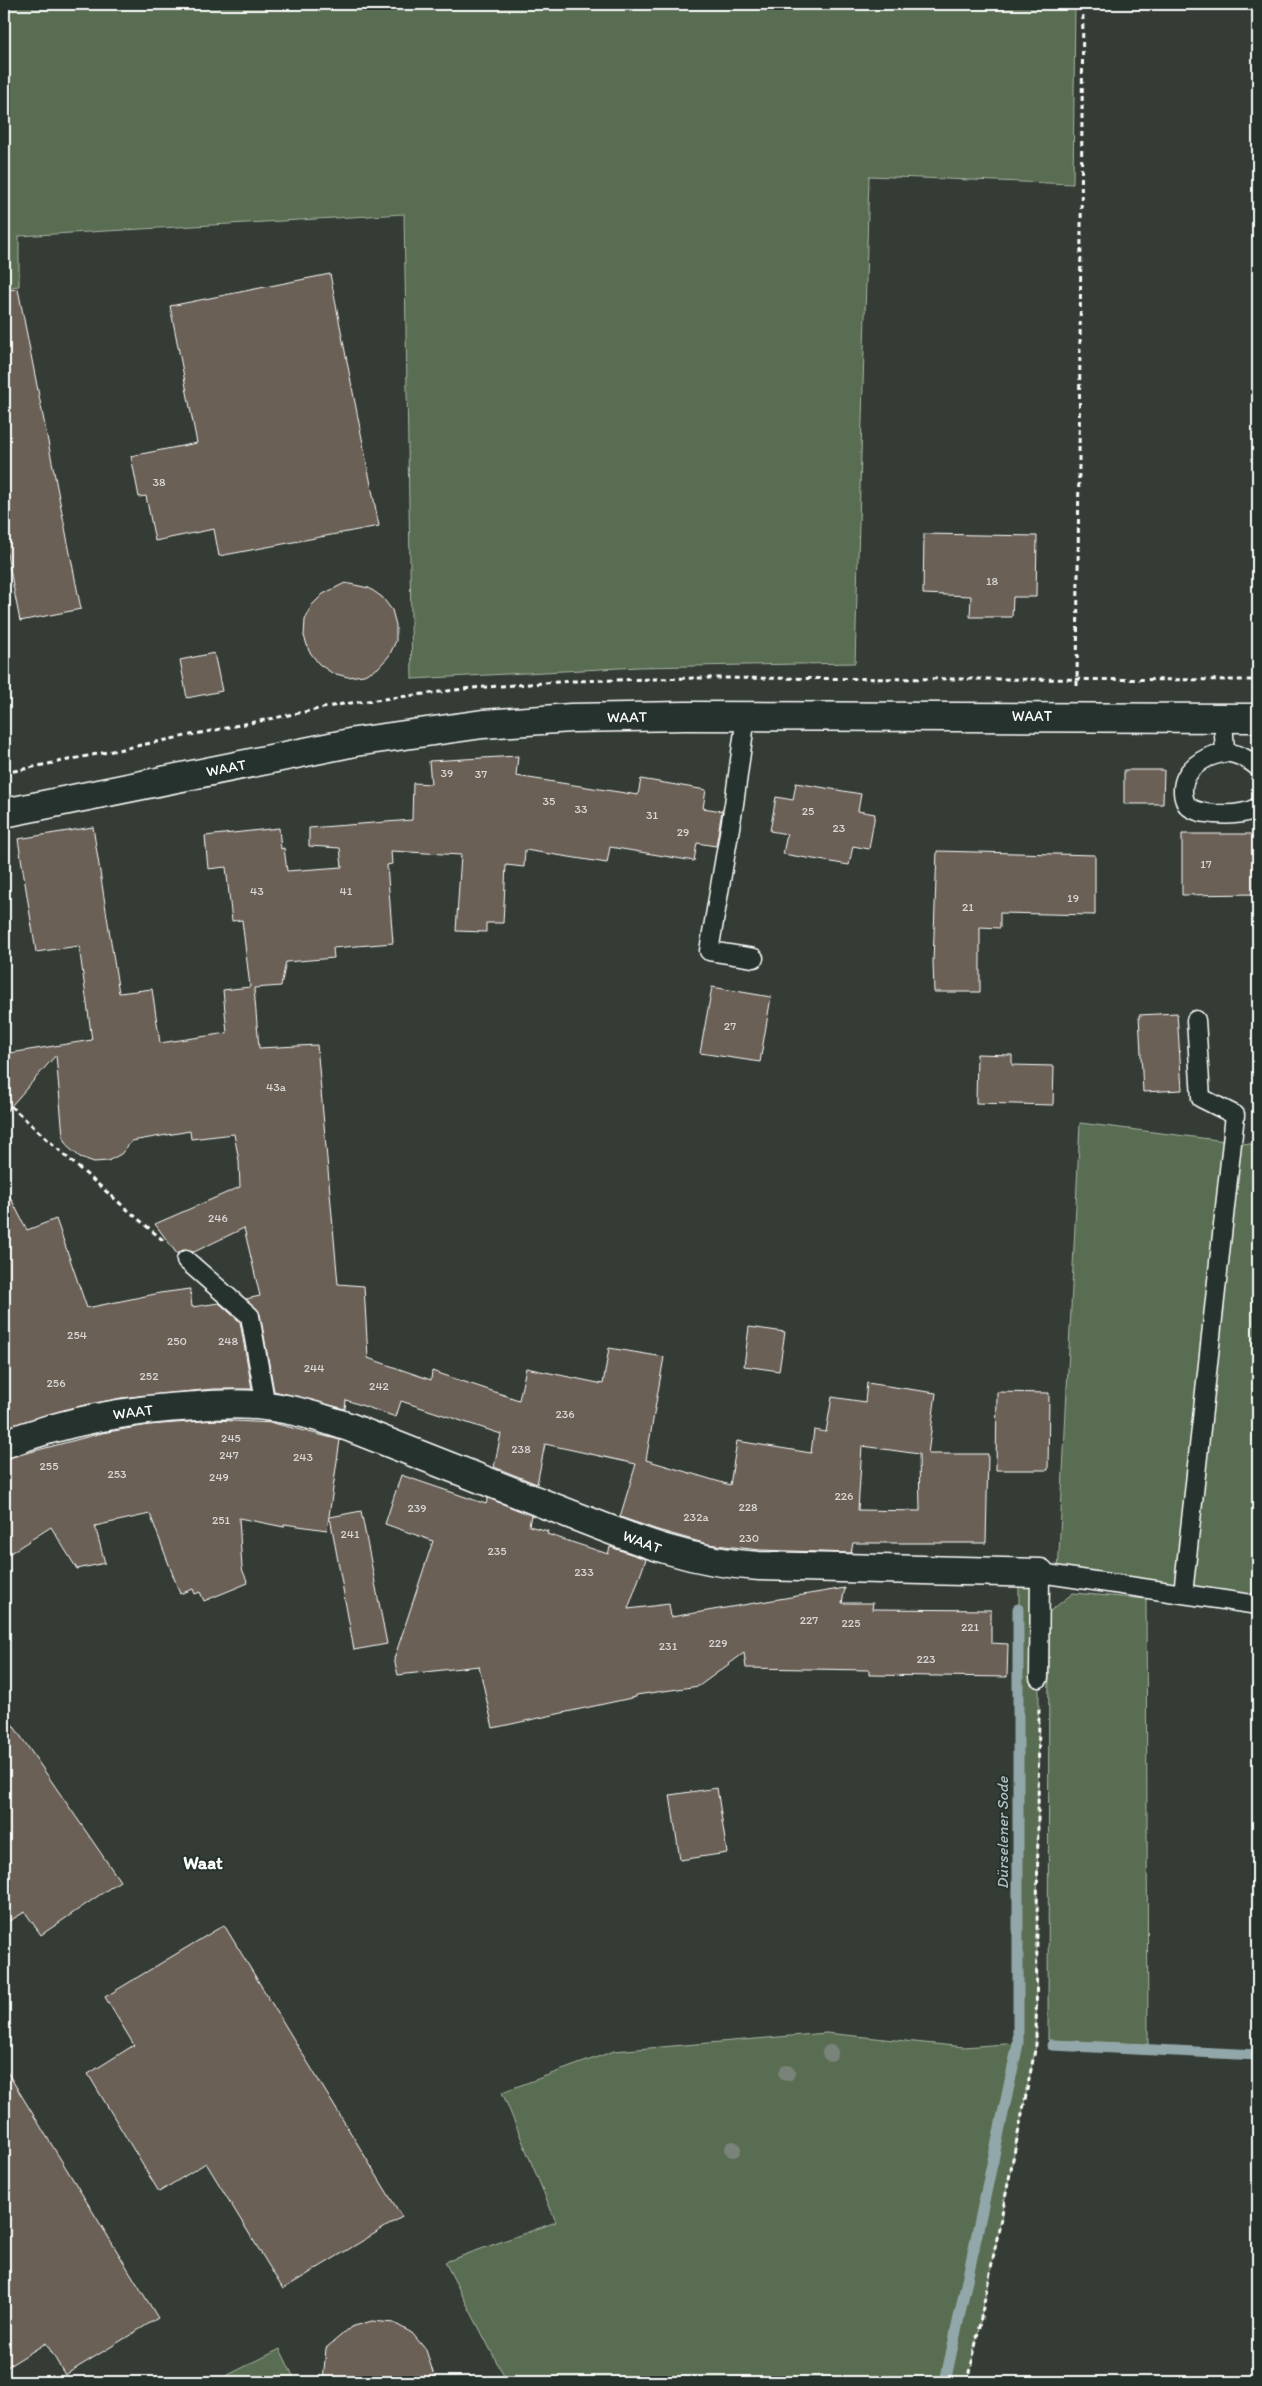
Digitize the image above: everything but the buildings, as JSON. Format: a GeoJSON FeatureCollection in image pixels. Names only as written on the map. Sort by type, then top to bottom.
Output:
{"type":"FeatureCollection","features":[{"type":"Feature","properties":{"kind":"main road","name":"WAAT"},"geometry":{"type":"LineString","coordinates":[[4,813],[355,742],[443,729],[571,718],[746,716],[1258,718]]}},
{"type":"Feature","properties":{"kind":"main road","name":"WAAT"},"geometry":{"type":"LineString","coordinates":[[4,1444],[69,1423],[116,1414],[218,1404],[266,1406],[309,1414],[349,1427],[643,1542],[697,1559],[759,1566],[1040,1573]]}},
{"type":"Feature","properties":{"kind":"lane"},"geometry":{"type":"LineString","coordinates":[[746,716],[734,804],[709,951],[754,958]]}},
{"type":"Feature","properties":{"kind":"lane"},"geometry":{"type":"LineString","coordinates":[[1223,718],[1225,752]]}},
{"type":"Feature","properties":{"kind":"lane"},"geometry":{"type":"LineString","coordinates":[[1258,767],[1225,752],[1196,764],[1186,776],[1183,786],[1183,796],[1188,806],[1200,812],[1223,815],[1249,813],[1258,807]]}},
{"type":"Feature","properties":{"kind":"lane"},"geometry":{"type":"LineString","coordinates":[[1183,1594],[1235,1115],[1201,1098],[1196,1020]]}},
{"type":"Feature","properties":{"kind":"lane"},"geometry":{"type":"LineString","coordinates":[[186,1260],[250,1316],[266,1406]]}},
{"type":"Feature","properties":{"kind":"lane"},"geometry":{"type":"LineString","coordinates":[[1039,1678],[1040,1573],[1258,1605]]}},
{"type":"Feature","properties":{"kind":"path"},"geometry":{"type":"LineString","coordinates":[[1078,716],[1082,4]]}},
{"type":"Feature","properties":{"kind":"path"},"geometry":{"type":"LineString","coordinates":[[4,1100],[79,1168],[186,1260]]}},
{"type":"Feature","properties":{"kind":"path"},"geometry":{"type":"LineString","coordinates":[[968,2382],[1036,2045],[1039,1678]]}},
{"type":"Feature","properties":{"kind":"green space"},"geometry":{"type":"Polygon","coordinates":[[[4,4],[1075,4],[1073,184],[869,176],[855,663],[639,667],[412,679],[404,214],[19,236],[19,286],[4,288],[4,4]]]}},
{"type":"Feature","properties":{"kind":"green space"},"geometry":{"type":"Polygon","coordinates":[[[1080,1123],[1258,1145],[1258,1605],[1058,1575],[1080,1123]]]}},
{"type":"Feature","properties":{"kind":"green space"},"geometry":{"type":"Polygon","coordinates":[[[1019,1572],[1040,1573],[1036,2045],[968,2382],[507,2382],[445,2262],[556,2222],[502,2092],[614,2051],[826,2033],[964,2047],[1018,2043],[1019,1572]]]}},
{"type":"Feature","properties":{"kind":"green space"},"geometry":{"type":"Polygon","coordinates":[[[1073,1593],[1146,1599],[1148,2044],[1048,2040],[1049,1612],[1073,1593]]]}},
{"type":"Feature","properties":{"kind":"green space"},"geometry":{"type":"Polygon","coordinates":[[[280,2349],[296,2382],[214,2382],[280,2349]]]}},
{"type":"Feature","properties":{"kind":"waterway","name":"Dürselener Sode"},"geometry":{"type":"LineString","coordinates":[[945,2382],[1018,2044],[1018,1609]]}},
{"type":"Feature","properties":{"kind":"waterway","name":"Dürselener Sode"},"geometry":{"type":"LineString","coordinates":[[1052,2045],[1258,2055]]}},
{"type":"Feature","properties":{"kind":"district","name":"Waat"},"geometry":{"type":"Point","coordinates":[203,1863]}}]}
